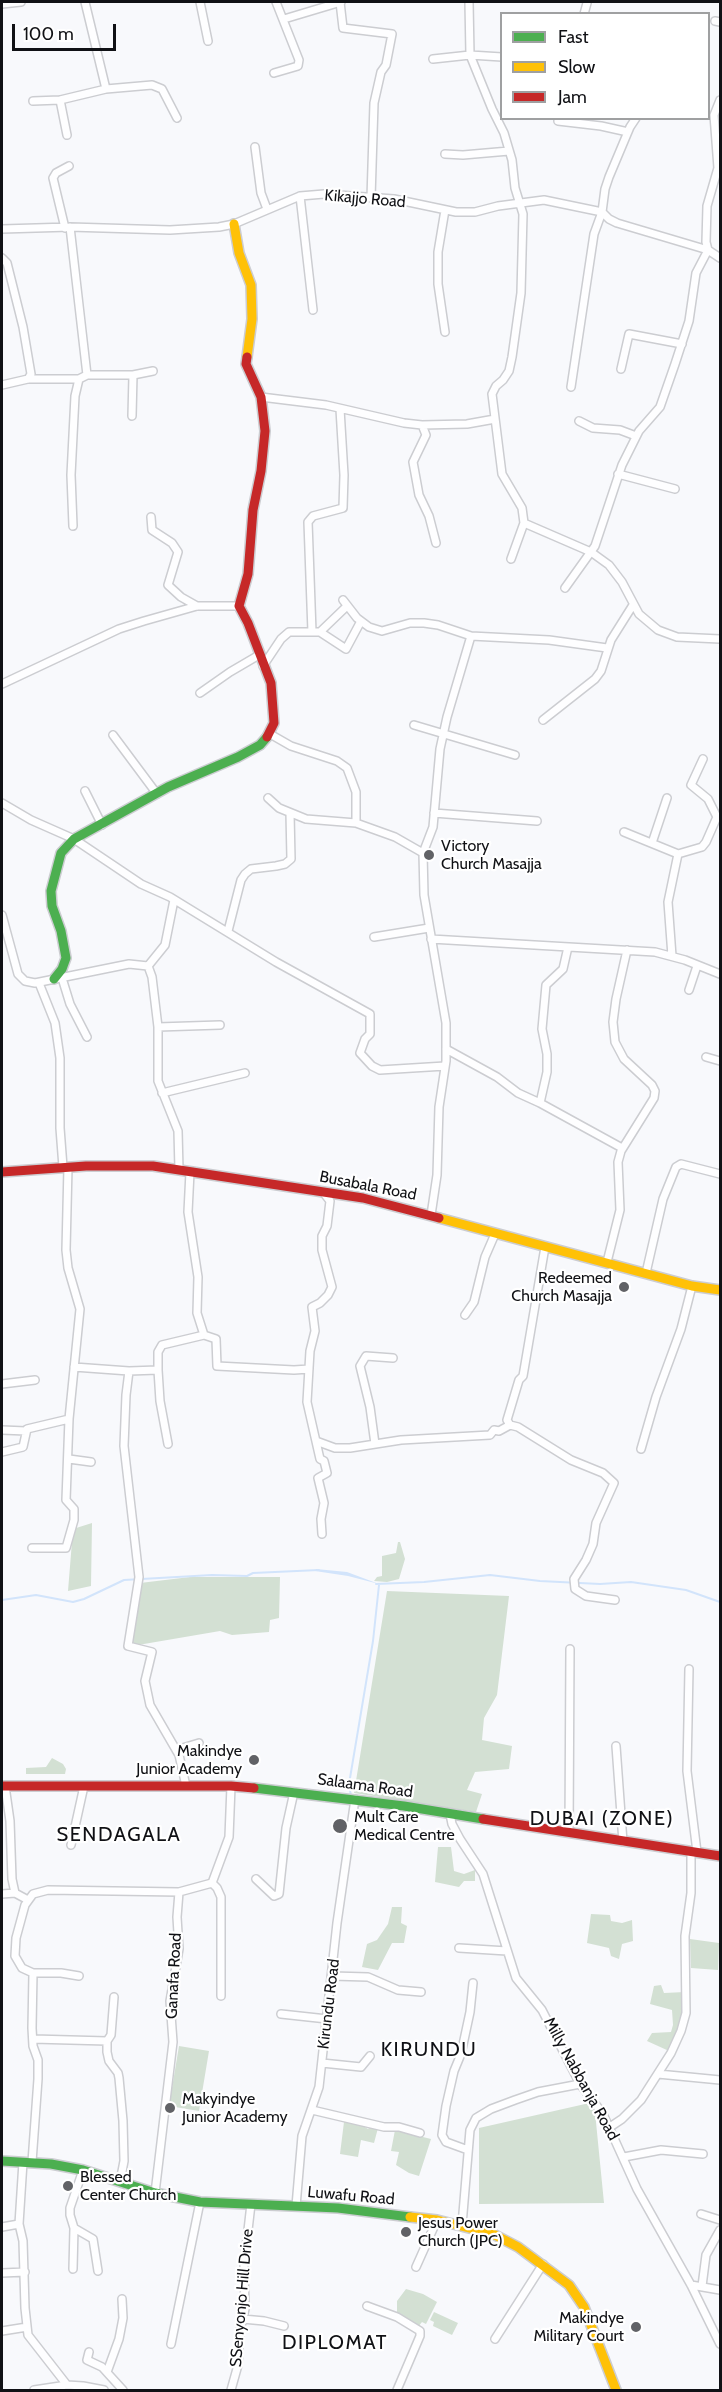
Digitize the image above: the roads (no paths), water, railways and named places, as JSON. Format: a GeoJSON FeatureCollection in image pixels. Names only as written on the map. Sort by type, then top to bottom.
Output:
{"type":"FeatureCollection","features":[{"type":"Feature","properties":{"kind":"street"},"geometry":{"type":"LineString","coordinates":[[2,4],[21,2]]}},
{"type":"Feature","properties":{"kind":"street"},"geometry":{"type":"LineString","coordinates":[[85,2],[106,89]]}},
{"type":"Feature","properties":{"kind":"street"},"geometry":{"type":"LineString","coordinates":[[200,2],[208,41]]}},
{"type":"Feature","properties":{"kind":"street"},"geometry":{"type":"LineString","coordinates":[[274,73],[298,66],[299,63],[276,2]]}},
{"type":"Feature","properties":{"kind":"street"},"geometry":{"type":"LineString","coordinates":[[284,19],[340,2],[343,28],[392,34],[386,65],[381,72],[374,103],[371,198]]}},
{"type":"Feature","properties":{"kind":"street"},"geometry":{"type":"LineString","coordinates":[[469,2],[470,55],[492,109],[501,122],[513,166],[515,188],[521,202],[523,231],[520,293],[509,371],[492,394],[502,474],[522,508],[524,523],[511,559]]}},
{"type":"Feature","properties":{"kind":"street"},"geometry":{"type":"LineString","coordinates":[[585,12],[587,3]]}},
{"type":"Feature","properties":{"kind":"street"},"geometry":{"type":"LineString","coordinates":[[433,59],[470,55],[500,57]]}},
{"type":"Feature","properties":{"kind":"street"},"geometry":{"type":"LineString","coordinates":[[33,100],[60,100],[135,85],[157,86],[167,96],[177,118]]}},
{"type":"Feature","properties":{"kind":"street"},"geometry":{"type":"LineString","coordinates":[[60,100],[67,135]]}},
{"type":"Feature","properties":{"kind":"street"},"geometry":{"type":"LineString","coordinates":[[565,588],[598,539],[618,474],[636,436],[664,399],[682,344],[689,321],[696,273],[708,250],[706,242],[707,206],[718,168],[711,115],[720,100]]}},
{"type":"Feature","properties":{"kind":"street"},"geometry":{"type":"LineString","coordinates":[[571,387],[594,234],[602,212],[605,189],[635,120]]}},
{"type":"Feature","properties":{"kind":"street"},"geometry":{"type":"LineString","coordinates":[[558,121],[628,132]]}},
{"type":"Feature","properties":{"kind":"street"},"geometry":{"type":"LineString","coordinates":[[255,147],[261,192],[267,209]]}},
{"type":"Feature","properties":{"kind":"street"},"geometry":{"type":"LineString","coordinates":[[445,154],[463,156],[509,151]]}},
{"type":"Feature","properties":{"kind":"street"},"geometry":{"type":"LineString","coordinates":[[69,166],[56,173],[53,178],[67,228],[87,375]]}},
{"type":"Feature","properties":{"kind":"street","name":"Kikajjo Road"},"geometry":{"type":"LineString","coordinates":[[2,229],[170,230],[234,224],[300,196],[324,194],[394,199],[446,210],[475,212],[521,202],[544,200],[602,212],[617,223],[708,250],[720,258]]}},
{"type":"Feature","properties":{"kind":"street"},"geometry":{"type":"LineString","coordinates":[[300,196],[313,310]]}},
{"type":"Feature","properties":{"kind":"street"},"geometry":{"type":"LineString","coordinates":[[446,210],[438,252],[438,284],[446,332]]}},
{"type":"Feature","properties":{"kind":"street"},"geometry":{"type":"LineString","coordinates":[[87,1037],[58,979],[66,958],[61,931],[52,906],[51,891],[61,853],[74,839],[157,794],[260,745],[270,734],[274,723],[272,683],[239,606],[248,574],[253,510],[265,431],[261,397],[246,364],[252,319],[251,285],[239,253],[234,224]]}},
{"type":"Feature","properties":{"kind":"street"},"geometry":{"type":"LineString","coordinates":[[2,258],[7,263],[23,327],[31,374],[28,379]]}},
{"type":"Feature","properties":{"kind":"street"},"geometry":{"type":"LineString","coordinates":[[621,369],[629,334],[682,344]]}},
{"type":"Feature","properties":{"kind":"street"},"geometry":{"type":"LineString","coordinates":[[2,385],[28,379],[79,379],[87,375],[134,375],[153,371]]}},
{"type":"Feature","properties":{"kind":"street"},"geometry":{"type":"LineString","coordinates":[[132,416],[134,375]]}},
{"type":"Feature","properties":{"kind":"street"},"geometry":{"type":"LineString","coordinates":[[73,526],[72,464],[75,396],[79,379]]}},
{"type":"Feature","properties":{"kind":"street"},"geometry":{"type":"LineString","coordinates":[[261,397],[326,405],[422,424],[467,424],[495,419]]}},
{"type":"Feature","properties":{"kind":"street"},"geometry":{"type":"LineString","coordinates":[[316,632],[307,548],[308,522],[313,516],[343,508],[340,409]]}},
{"type":"Feature","properties":{"kind":"street"},"geometry":{"type":"LineString","coordinates":[[579,422],[593,428],[620,430],[636,436]]}},
{"type":"Feature","properties":{"kind":"street"},"geometry":{"type":"LineString","coordinates":[[422,424],[426,435],[413,462],[419,495],[429,516],[436,543]]}},
{"type":"Feature","properties":{"kind":"street"},"geometry":{"type":"LineString","coordinates":[[618,474],[675,489]]}},
{"type":"Feature","properties":{"kind":"street"},"geometry":{"type":"LineString","coordinates":[[151,517],[152,530],[172,543],[178,552],[168,585],[181,597],[197,606]]}},
{"type":"Feature","properties":{"kind":"street"},"geometry":{"type":"LineString","coordinates":[[524,523],[591,552],[609,565],[622,582],[633,605],[648,623],[668,635],[720,639]]}},
{"type":"Feature","properties":{"kind":"street"},"geometry":{"type":"LineString","coordinates":[[316,632],[345,603],[361,621],[369,627],[382,631],[410,623],[424,623],[438,625],[471,636],[549,640],[607,648]]}},
{"type":"Feature","properties":{"kind":"street"},"geometry":{"type":"LineString","coordinates":[[543,720],[595,679],[601,671],[607,648],[633,605]]}},
{"type":"Feature","properties":{"kind":"street"},"geometry":{"type":"LineString","coordinates":[[2,684],[119,629],[197,606],[239,606]]}},
{"type":"Feature","properties":{"kind":"street"},"geometry":{"type":"LineString","coordinates":[[263,666],[281,639],[289,632],[316,632],[346,650],[361,621]]}},
{"type":"Feature","properties":{"kind":"street"},"geometry":{"type":"LineString","coordinates":[[431,1215],[437,1175],[439,1107],[445,1066],[446,1023],[424,896],[423,854],[430,838],[443,735],[450,702],[471,636]]}},
{"type":"Feature","properties":{"kind":"street"},"geometry":{"type":"LineString","coordinates":[[200,693],[259,655]]}},
{"type":"Feature","properties":{"kind":"street"},"geometry":{"type":"LineString","coordinates":[[414,725],[515,755]]}},
{"type":"Feature","properties":{"kind":"street"},"geometry":{"type":"LineString","coordinates":[[270,734],[291,746],[337,761],[347,768],[356,792],[356,823]]}},
{"type":"Feature","properties":{"kind":"street"},"geometry":{"type":"LineString","coordinates":[[113,735],[157,794]]}},
{"type":"Feature","properties":{"kind":"street"},"geometry":{"type":"LineString","coordinates":[[624,832],[678,854],[702,846],[718,817],[708,800],[692,785],[703,759]]}},
{"type":"Feature","properties":{"kind":"street"},"geometry":{"type":"LineString","coordinates":[[85,790],[102,825]]}},
{"type":"Feature","properties":{"kind":"street"},"geometry":{"type":"LineString","coordinates":[[268,798],[279,808],[291,813],[320,821],[356,823],[395,837],[423,854]]}},
{"type":"Feature","properties":{"kind":"street"},"geometry":{"type":"LineString","coordinates":[[652,843],[667,798]]}},
{"type":"Feature","properties":{"kind":"street"},"geometry":{"type":"LineString","coordinates":[[2,803],[31,820],[74,839],[141,884],[174,900],[276,962],[370,1014],[370,1034],[365,1039],[360,1053],[372,1066],[380,1070],[445,1066]]}},
{"type":"Feature","properties":{"kind":"street"},"geometry":{"type":"LineString","coordinates":[[228,931],[241,880],[245,874],[251,869],[285,864],[291,859],[291,813]]}},
{"type":"Feature","properties":{"kind":"street"},"geometry":{"type":"LineString","coordinates":[[434,813],[537,820]]}},
{"type":"Feature","properties":{"kind":"street"},"geometry":{"type":"LineString","coordinates":[[672,956],[668,902],[678,854]]}},
{"type":"Feature","properties":{"kind":"street"},"geometry":{"type":"LineString","coordinates":[[148,966],[165,945],[174,900]]}},
{"type":"Feature","properties":{"kind":"street"},"geometry":{"type":"LineString","coordinates":[[2,915],[18,974],[25,981],[39,983],[129,964],[148,966]]}},
{"type":"Feature","properties":{"kind":"street"},"geometry":{"type":"LineString","coordinates":[[374,937],[429,927]]}},
{"type":"Feature","properties":{"kind":"street"},"geometry":{"type":"LineString","coordinates":[[431,939],[655,952],[720,974]]}},
{"type":"Feature","properties":{"kind":"street"},"geometry":{"type":"LineString","coordinates":[[540,1103],[547,1072],[547,1054],[542,1029],[546,985],[563,969],[568,947]]}},
{"type":"Feature","properties":{"kind":"street"},"geometry":{"type":"LineString","coordinates":[[607,1263],[620,1210],[618,1162],[622,1148],[654,1098],[655,1091],[652,1085],[624,1059],[615,1042],[616,999],[627,950]]}},
{"type":"Feature","properties":{"kind":"street"},"geometry":{"type":"LineString","coordinates":[[148,966],[152,977],[158,1027],[157,1072],[162,1093],[178,1131],[179,1170]]}},
{"type":"Feature","properties":{"kind":"street"},"geometry":{"type":"LineString","coordinates":[[689,990],[697,966]]}},
{"type":"Feature","properties":{"kind":"street"},"geometry":{"type":"LineString","coordinates":[[32,1548],[66,1548],[74,1520],[74,1509],[66,1500],[69,1419],[80,1308],[68,1268],[66,1250],[65,1167],[60,1128],[60,1058],[55,1023],[39,983]]}},
{"type":"Feature","properties":{"kind":"street"},"geometry":{"type":"LineString","coordinates":[[158,1027],[220,1025]]}},
{"type":"Feature","properties":{"kind":"street"},"geometry":{"type":"LineString","coordinates":[[446,1049],[497,1077],[518,1093],[622,1148]]}},
{"type":"Feature","properties":{"kind":"street"},"geometry":{"type":"LineString","coordinates":[[706,1057],[720,1061]]}},
{"type":"Feature","properties":{"kind":"street"},"geometry":{"type":"LineString","coordinates":[[162,1093],[245,1073]]}},
{"type":"Feature","properties":{"kind":"street"},"geometry":{"type":"LineString","coordinates":[[646,1273],[663,1199],[676,1167],[681,1164],[720,1174]]}},
{"type":"Feature","properties":{"kind":"street","name":"Busabala Road"},"geometry":{"type":"LineString","coordinates":[[2,1172],[123,1165],[179,1170],[382,1201],[495,1234],[692,1286],[720,1290]]}},
{"type":"Feature","properties":{"kind":"street"},"geometry":{"type":"LineString","coordinates":[[190,1172],[188,1212],[198,1277],[197,1313],[204,1335]]}},
{"type":"Feature","properties":{"kind":"street"},"geometry":{"type":"LineString","coordinates":[[322,1534],[321,1519],[324,1503],[318,1478],[327,1473],[324,1461],[320,1460],[307,1402],[310,1351],[315,1331],[312,1306],[320,1304],[332,1287],[322,1250],[322,1236],[327,1226],[330,1201],[323,1192]]}},
{"type":"Feature","properties":{"kind":"street"},"geometry":{"type":"LineString","coordinates":[[465,1315],[473,1306],[486,1257],[495,1234]]}},
{"type":"Feature","properties":{"kind":"street"},"geometry":{"type":"LineString","coordinates":[[510,1425],[507,1420],[519,1380],[523,1376],[546,1247]]}},
{"type":"Feature","properties":{"kind":"street"},"geometry":{"type":"LineString","coordinates":[[641,1449],[656,1397],[681,1329],[692,1286]]}},
{"type":"Feature","properties":{"kind":"street"},"geometry":{"type":"LineString","coordinates":[[168,1444],[160,1401],[158,1370],[158,1352],[162,1345],[204,1335],[216,1339],[217,1366],[309,1369]]}},
{"type":"Feature","properties":{"kind":"street"},"geometry":{"type":"LineString","coordinates":[[375,1444],[370,1407],[360,1366],[366,1356],[393,1358]]}},
{"type":"Feature","properties":{"kind":"street"},"geometry":{"type":"LineString","coordinates":[[74,1367],[129,1371],[158,1370]]}},
{"type":"Feature","properties":{"kind":"street"},"geometry":{"type":"LineString","coordinates":[[129,1371],[124,1446],[139,1580],[128,1646],[152,1652],[145,1681],[150,1705],[176,1750],[186,1786]]}},
{"type":"Feature","properties":{"kind":"street"},"geometry":{"type":"LineString","coordinates":[[2,1383],[35,1380]]}},
{"type":"Feature","properties":{"kind":"street"},"geometry":{"type":"LineString","coordinates":[[2,1430],[26,1431],[69,1419]]}},
{"type":"Feature","properties":{"kind":"street"},"geometry":{"type":"LineString","coordinates":[[316,1441],[335,1448],[490,1435],[494,1430],[499,1431],[510,1425],[518,1427],[571,1460],[603,1473],[614,1483],[596,1523],[593,1544],[574,1579],[575,1589],[586,1596],[615,1600]]}},
{"type":"Feature","properties":{"kind":"street"},"geometry":{"type":"LineString","coordinates":[[2,1452],[22,1447],[26,1431]]}},
{"type":"Feature","properties":{"kind":"street"},"geometry":{"type":"LineString","coordinates":[[69,1459],[91,1462]]}},
{"type":"Feature","properties":{"kind":"street"},"geometry":{"type":"LineString","coordinates":[[568,1833],[570,1649]]}},
{"type":"Feature","properties":{"kind":"street"},"geometry":{"type":"LineString","coordinates":[[610,2127],[635,2106],[658,2074],[681,2031],[686,2013],[686,1936],[694,1852],[687,1771],[689,1669]]}},
{"type":"Feature","properties":{"kind":"street"},"geometry":{"type":"LineString","coordinates":[[176,1750],[199,1743]]}},
{"type":"Feature","properties":{"kind":"street"},"geometry":{"type":"LineString","coordinates":[[616,1746],[623,1842]]}},
{"type":"Feature","properties":{"kind":"street"},"geometry":{"type":"LineString","coordinates":[[3,1786],[10,1821],[12,1879],[15,1893]]}},
{"type":"Feature","properties":{"kind":"street","name":"Salaama Road"},"geometry":{"type":"LineString","coordinates":[[3,1786],[231,1786],[294,1792],[355,1799],[720,1856]]}},
{"type":"Feature","properties":{"kind":"street"},"geometry":{"type":"LineString","coordinates":[[71,1845],[84,1786]]}},
{"type":"Feature","properties":{"kind":"street"},"geometry":{"type":"LineString","coordinates":[[212,1882],[229,1837],[231,1786]]}},
{"type":"Feature","properties":{"kind":"street"},"geometry":{"type":"LineString","coordinates":[[256,1879],[274,1896],[279,1894],[286,1848],[286,1828],[294,1792]]}},
{"type":"Feature","properties":{"kind":"street","name":"Kirundu Road"},"geometry":{"type":"LineString","coordinates":[[296,2206],[302,2136],[319,2087],[337,1923],[355,1799]]}},
{"type":"Feature","properties":{"kind":"street","name":"Milly Nabbanja Road"},"geometry":{"type":"LineString","coordinates":[[450,1814],[459,1839],[483,1874],[516,1978],[542,2010],[580,2084],[603,2114],[654,2221],[691,2285],[720,2344]]}},
{"type":"Feature","properties":{"kind":"street"},"geometry":{"type":"LineString","coordinates":[[79,1976],[61,1973],[33,1973],[21,1968],[15,1956],[16,1938],[25,1905],[33,1894],[48,1890],[179,1892],[212,1882]]}},
{"type":"Feature","properties":{"kind":"street"},"geometry":{"type":"LineString","coordinates":[[212,1882],[218,1888],[221,1897],[221,1996]]}},
{"type":"Feature","properties":{"kind":"street","name":"Ganafa Road"},"geometry":{"type":"LineString","coordinates":[[155,2193],[173,2042],[170,2001],[178,1950],[179,1892]]}},
{"type":"Feature","properties":{"kind":"street"},"geometry":{"type":"LineString","coordinates":[[2,1894],[15,1893],[28,1900]]}},
{"type":"Feature","properties":{"kind":"street"},"geometry":{"type":"LineString","coordinates":[[459,1948],[507,1951]]}},
{"type":"Feature","properties":{"kind":"street"},"geometry":{"type":"LineString","coordinates":[[33,1973],[33,2039],[38,2060],[38,2079],[19,2224],[27,2327],[32,2340],[68,2385]]}},
{"type":"Feature","properties":{"kind":"street"},"geometry":{"type":"LineString","coordinates":[[332,1976],[368,1977],[398,1990],[421,1992]]}},
{"type":"Feature","properties":{"kind":"street"},"geometry":{"type":"LineString","coordinates":[[468,2150],[446,2142],[442,2135],[446,2106],[468,2022],[473,1983]]}},
{"type":"Feature","properties":{"kind":"street"},"geometry":{"type":"LineString","coordinates":[[114,1997],[111,2035],[107,2040],[107,2056],[119,2078],[124,2161],[120,2182]]}},
{"type":"Feature","properties":{"kind":"street"},"geometry":{"type":"LineString","coordinates":[[281,2014],[327,2019]]}},
{"type":"Feature","properties":{"kind":"street"},"geometry":{"type":"LineString","coordinates":[[33,2039],[107,2040]]}},
{"type":"Feature","properties":{"kind":"street"},"geometry":{"type":"LineString","coordinates":[[322,2063],[361,2067],[370,2056]]}},
{"type":"Feature","properties":{"kind":"street"},"geometry":{"type":"LineString","coordinates":[[658,2074],[720,2080]]}},
{"type":"Feature","properties":{"kind":"street"},"geometry":{"type":"LineString","coordinates":[[462,2225],[470,2130],[480,2114],[538,2092],[580,2084]]}},
{"type":"Feature","properties":{"kind":"street"},"geometry":{"type":"LineString","coordinates":[[312,2110],[420,2133]]}},
{"type":"Feature","properties":{"kind":"street"},"geometry":{"type":"LineString","coordinates":[[624,2157],[661,2150],[704,2154]]}},
{"type":"Feature","properties":{"kind":"street","name":"Luwafu Road"},"geometry":{"type":"LineString","coordinates":[[2,2161],[83,2170],[155,2193],[200,2202],[338,2208],[437,2220],[462,2225],[501,2238],[543,2264],[569,2285],[584,2307],[616,2391]]}},
{"type":"Feature","properties":{"kind":"street"},"geometry":{"type":"LineString","coordinates":[[83,2170],[70,2208],[71,2223],[74,2228],[93,2239],[98,2271]]}},
{"type":"Feature","properties":{"kind":"street"},"geometry":{"type":"LineString","coordinates":[[171,2344],[200,2202]]}},
{"type":"Feature","properties":{"kind":"street","name":"SSenyonjo Hill Drive"},"geometry":{"type":"LineString","coordinates":[[231,2391],[238,2365],[245,2309],[244,2265],[251,2204]]}},
{"type":"Feature","properties":{"kind":"street"},"geometry":{"type":"LineString","coordinates":[[701,2214],[720,2220]]}},
{"type":"Feature","properties":{"kind":"street"},"geometry":{"type":"LineString","coordinates":[[416,2267],[437,2220]]}},
{"type":"Feature","properties":{"kind":"street"},"geometry":{"type":"LineString","coordinates":[[2,2227],[19,2224]]}},
{"type":"Feature","properties":{"kind":"street"},"geometry":{"type":"LineString","coordinates":[[73,2269],[74,2228]]}},
{"type":"Feature","properties":{"kind":"street"},"geometry":{"type":"LineString","coordinates":[[702,2286],[706,2255],[720,2230]]}},
{"type":"Feature","properties":{"kind":"street"},"geometry":{"type":"LineString","coordinates":[[495,2339],[543,2264]]}},
{"type":"Feature","properties":{"kind":"street"},"geometry":{"type":"LineString","coordinates":[[2,2273],[24,2272]]}},
{"type":"Feature","properties":{"kind":"street"},"geometry":{"type":"LineString","coordinates":[[691,2285],[720,2289]]}},
{"type":"Feature","properties":{"kind":"street"},"geometry":{"type":"LineString","coordinates":[[107,2372],[119,2339],[123,2318],[122,2299]]}},
{"type":"Feature","properties":{"kind":"street"},"geometry":{"type":"LineString","coordinates":[[367,2306],[397,2317],[420,2331],[397,2391]]}},
{"type":"Feature","properties":{"kind":"street"},"geometry":{"type":"LineString","coordinates":[[243,2319],[284,2326]]}},
{"type":"Feature","properties":{"kind":"street"},"geometry":{"type":"LineString","coordinates":[[2,2331],[27,2327]]}},
{"type":"Feature","properties":{"kind":"street"},"geometry":{"type":"LineString","coordinates":[[89,2352],[87,2360],[102,2367],[123,2391]]}},
{"type":"Feature","properties":{"kind":"street"},"geometry":{"type":"LineString","coordinates":[[34,2391],[68,2385],[104,2391]]}},
{"type":"Feature","properties":{"kind":"water"},"geometry":{"type":"Polygon","coordinates":[[[316,1569],[347,1572],[379,1584],[315,1571],[316,1569]]]}},
{"type":"Feature","properties":{"kind":"waterway"},"geometry":{"type":"LineString","coordinates":[[2,1600],[36,1595],[73,1602],[124,1580],[212,1575],[247,1576],[253,1573],[319,1570]]}},
{"type":"Feature","properties":{"kind":"waterway"},"geometry":{"type":"LineString","coordinates":[[376,1584],[490,1575],[540,1581],[600,1584],[631,1582],[686,1590],[720,1602]]}},
{"type":"Feature","properties":{"kind":"waterway"},"geometry":{"type":"LineString","coordinates":[[351,1796],[349,1784],[373,1641],[379,1585]]}},
{"type":"Feature","properties":{"kind":"place","name":"Victory Church Masajja"},"geometry":{"type":"Point","coordinates":[429,855]}},
{"type":"Feature","properties":{"kind":"place","name":"Redeemed Church Masajja"},"geometry":{"type":"Point","coordinates":[624,1287]}},
{"type":"Feature","properties":{"kind":"place","name":"Makindye Junior Academy"},"geometry":{"type":"Point","coordinates":[254,1760]}},
{"type":"Feature","properties":{"kind":"place","name":"Mult Care Medical Centre"},"geometry":{"type":"Point","coordinates":[340,1826]}},
{"type":"Feature","properties":{"kind":"place","name":"Makyindye Junior Academy"},"geometry":{"type":"Point","coordinates":[170,2108]}},
{"type":"Feature","properties":{"kind":"place","name":"Blessed Center Church"},"geometry":{"type":"Point","coordinates":[68,2186]}},
{"type":"Feature","properties":{"kind":"place","name":"Jesus Power Church (JPC)"},"geometry":{"type":"Point","coordinates":[406,2232]}},
{"type":"Feature","properties":{"kind":"place","name":"Makindye Military Court"},"geometry":{"type":"Point","coordinates":[636,2327]}},
{"type":"Feature","properties":{"kind":"district","name":"DUBAI (ZONE)"},"geometry":{"type":"Point","coordinates":[602,1819]}},
{"type":"Feature","properties":{"kind":"district","name":"SENDAGALA"},"geometry":{"type":"Point","coordinates":[119,1835]}},
{"type":"Feature","properties":{"kind":"district","name":"KIRUNDU"},"geometry":{"type":"Point","coordinates":[429,2050]}},
{"type":"Feature","properties":{"kind":"district","name":"DIPLOMAT"},"geometry":{"type":"Point","coordinates":[335,2343]}}]}
